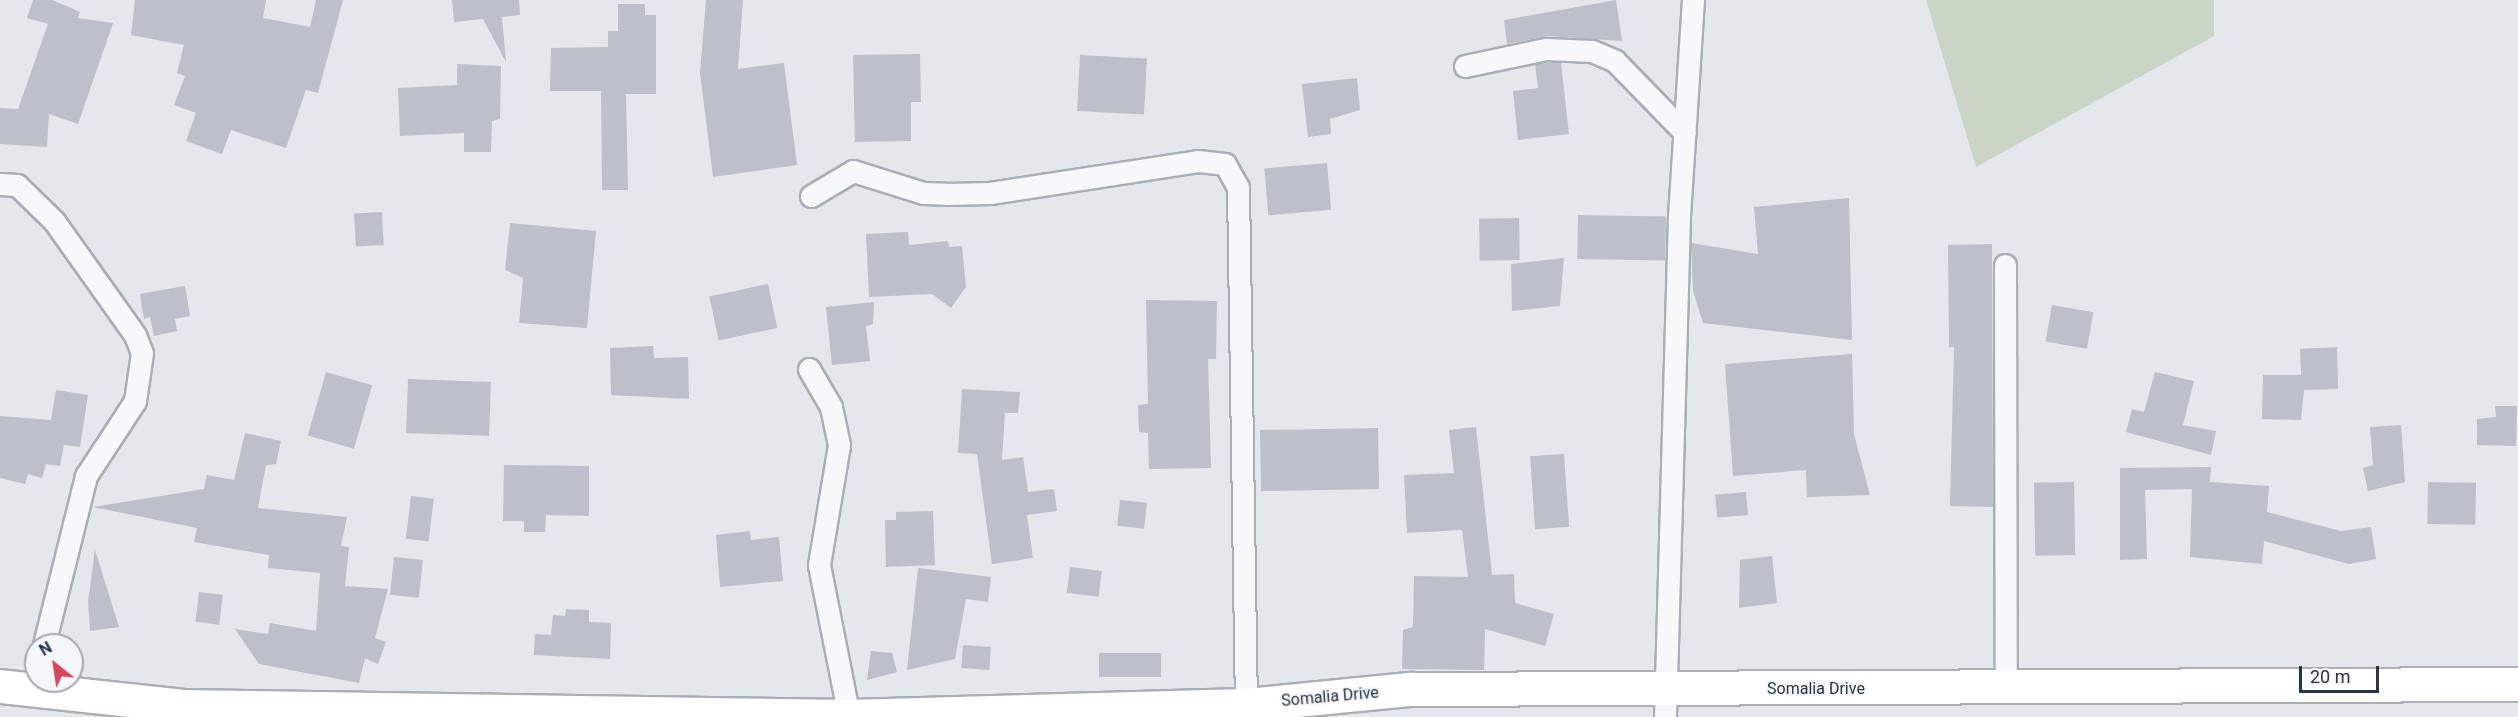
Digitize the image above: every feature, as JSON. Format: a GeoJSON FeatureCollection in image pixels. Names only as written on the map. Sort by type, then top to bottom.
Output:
{"type":"FeatureCollection","features":[{"type":"Feature","properties":{"kind":"main road","name":"Somalia Drive"},"geometry":{"type":"LineString","coordinates":[[84,691],[183,706],[849,716],[1246,705],[1410,689],[1665,704],[2006,687],[2518,684]]}},
{"type":"Feature","properties":{"kind":"main road","name":"Somalia Drive"},"geometry":{"type":"LineString","coordinates":[[0,686],[24,685]]}},
{"type":"Feature","properties":{"kind":"main road"},"geometry":{"type":"LineString","coordinates":[[0,705],[114,717]]}},
{"type":"Feature","properties":{"kind":"street"},"geometry":{"type":"LineString","coordinates":[[1665,704],[1685,134],[1693,0]]}},
{"type":"Feature","properties":{"kind":"street"},"geometry":{"type":"LineString","coordinates":[[1465,66],[1546,49],[1592,51],[1615,61],[1685,134]]}},
{"type":"Feature","properties":{"kind":"street"},"geometry":{"type":"LineString","coordinates":[[811,196],[853,171],[922,194],[946,194],[990,193],[1198,161],[1225,164],[1238,187],[1246,705]]}},
{"type":"Feature","properties":{"kind":"street"},"geometry":{"type":"LineString","coordinates":[[0,184],[17,185],[54,221],[135,335],[142,353],[135,401],[86,476],[47,633]]}},
{"type":"Feature","properties":{"kind":"street"},"geometry":{"type":"LineString","coordinates":[[2006,265],[2006,687]]}},
{"type":"Feature","properties":{"kind":"street"},"geometry":{"type":"LineString","coordinates":[[809,369],[831,407],[839,445],[819,565],[849,716]]}},
{"type":"Feature","properties":{"kind":"green space"},"geometry":{"type":"Polygon","coordinates":[[[1926,0],[2214,0],[2214,36],[1976,167],[1926,0]]]}},
{"type":"Feature","properties":{"kind":"building"},"geometry":{"type":"Polygon","coordinates":[[[33,0],[52,0],[80,12],[78,18],[113,23],[78,124],[49,114],[47,147],[0,144],[0,108],[18,109],[48,24],[27,18],[33,0]]]}},
{"type":"Feature","properties":{"kind":"building"},"geometry":{"type":"Polygon","coordinates":[[[135,0],[266,0],[263,18],[310,27],[316,0],[343,0],[318,93],[306,90],[286,148],[231,130],[222,154],[186,141],[196,113],[174,105],[185,76],[177,73],[184,45],[131,35],[135,0]]]}},
{"type":"Feature","properties":{"kind":"building"},"geometry":{"type":"Polygon","coordinates":[[[452,0],[519,0],[520,15],[502,17],[506,62],[483,19],[454,22],[452,0]]]}},
{"type":"Feature","properties":{"kind":"building"},"geometry":{"type":"Polygon","coordinates":[[[706,0],[743,0],[738,69],[784,63],[797,165],[713,177],[700,73],[706,0]]]}},
{"type":"Feature","properties":{"kind":"building"},"geometry":{"type":"Polygon","coordinates":[[[1616,0],[1622,41],[1547,36],[1507,44],[1504,20],[1616,0]]]}},
{"type":"Feature","properties":{"kind":"building"},"geometry":{"type":"Polygon","coordinates":[[[618,4],[645,4],[645,15],[656,15],[656,94],[626,94],[628,190],[602,190],[601,91],[550,91],[551,48],[608,47],[608,31],[618,31],[618,4]]]}},
{"type":"Feature","properties":{"kind":"building"},"geometry":{"type":"Polygon","coordinates":[[[920,54],[921,102],[911,102],[911,141],[855,142],[853,55],[920,54]]]}},
{"type":"Feature","properties":{"kind":"building"},"geometry":{"type":"Polygon","coordinates":[[[1080,55],[1147,59],[1144,114],[1077,111],[1080,55]]]}},
{"type":"Feature","properties":{"kind":"building"},"geometry":{"type":"Polygon","coordinates":[[[1561,62],[1569,134],[1518,140],[1513,91],[1538,88],[1535,64],[1561,62]]]}},
{"type":"Feature","properties":{"kind":"building"},"geometry":{"type":"Polygon","coordinates":[[[457,64],[501,66],[500,119],[492,121],[491,152],[464,152],[464,133],[400,136],[398,88],[457,85],[457,64]]]}},
{"type":"Feature","properties":{"kind":"building"},"geometry":{"type":"Polygon","coordinates":[[[1357,78],[1360,110],[1330,119],[1331,134],[1308,137],[1302,84],[1357,78]]]}},
{"type":"Feature","properties":{"kind":"building"},"geometry":{"type":"Polygon","coordinates":[[[1327,163],[1331,210],[1268,215],[1264,168],[1327,163]]]}},
{"type":"Feature","properties":{"kind":"building"},"geometry":{"type":"Polygon","coordinates":[[[1849,198],[1852,340],[1703,323],[1693,291],[1691,243],[1758,254],[1754,207],[1849,198]]]}},
{"type":"Feature","properties":{"kind":"building"},"geometry":{"type":"Polygon","coordinates":[[[382,212],[384,245],[356,246],[354,213],[382,212]]]}},
{"type":"Feature","properties":{"kind":"building"},"geometry":{"type":"Polygon","coordinates":[[[1578,215],[1666,217],[1665,261],[1577,259],[1578,215]]]}},
{"type":"Feature","properties":{"kind":"building"},"geometry":{"type":"Polygon","coordinates":[[[1519,218],[1520,260],[1480,261],[1479,219],[1519,218]]]}},
{"type":"Feature","properties":{"kind":"building"},"geometry":{"type":"Polygon","coordinates":[[[510,223],[596,231],[587,328],[519,323],[523,278],[505,270],[510,223]]]}},
{"type":"Feature","properties":{"kind":"building"},"geometry":{"type":"Polygon","coordinates":[[[908,232],[909,245],[948,241],[949,247],[962,246],[966,287],[951,308],[932,294],[869,297],[866,234],[908,232]]]}},
{"type":"Feature","properties":{"kind":"building"},"geometry":{"type":"Polygon","coordinates":[[[1992,244],[1993,507],[1950,506],[1954,347],[1949,347],[1948,245],[1992,244]]]}},
{"type":"Feature","properties":{"kind":"building"},"geometry":{"type":"Polygon","coordinates":[[[1564,258],[1560,306],[1512,311],[1511,264],[1564,258]]]}},
{"type":"Feature","properties":{"kind":"building"},"geometry":{"type":"Polygon","coordinates":[[[768,284],[777,328],[719,340],[709,296],[768,284]]]}},
{"type":"Feature","properties":{"kind":"building"},"geometry":{"type":"Polygon","coordinates":[[[185,286],[190,316],[175,319],[177,331],[154,336],[150,317],[144,319],[140,294],[185,286]]]}},
{"type":"Feature","properties":{"kind":"building"},"geometry":{"type":"Polygon","coordinates":[[[1146,300],[1217,301],[1216,359],[1208,359],[1211,468],[1149,469],[1148,433],[1139,432],[1138,405],[1148,404],[1146,300]]]}},
{"type":"Feature","properties":{"kind":"building"},"geometry":{"type":"Polygon","coordinates":[[[874,302],[873,324],[866,326],[870,361],[832,365],[826,307],[874,302]]]}},
{"type":"Feature","properties":{"kind":"building"},"geometry":{"type":"Polygon","coordinates":[[[2052,305],[2093,312],[2087,349],[2046,341],[2052,305]]]}},
{"type":"Feature","properties":{"kind":"building"},"geometry":{"type":"Polygon","coordinates":[[[653,346],[654,358],[688,357],[689,399],[611,395],[610,348],[653,346]]]}},
{"type":"Feature","properties":{"kind":"building"},"geometry":{"type":"Polygon","coordinates":[[[2337,347],[2338,389],[2304,390],[2301,420],[2262,419],[2263,375],[2301,375],[2300,349],[2337,347]]]}},
{"type":"Feature","properties":{"kind":"building"},"geometry":{"type":"Polygon","coordinates":[[[1852,354],[1854,434],[1870,495],[1807,497],[1806,470],[1733,476],[1725,364],[1852,354]]]}},
{"type":"Feature","properties":{"kind":"building"},"geometry":{"type":"Polygon","coordinates":[[[326,372],[372,385],[354,449],[308,435],[326,372]]]}},
{"type":"Feature","properties":{"kind":"building"},"geometry":{"type":"Polygon","coordinates":[[[2155,372],[2194,381],[2183,425],[2216,431],[2211,455],[2126,432],[2132,409],[2144,412],[2155,372]]]}},
{"type":"Feature","properties":{"kind":"building"},"geometry":{"type":"Polygon","coordinates":[[[408,379],[491,382],[489,436],[406,433],[408,379]]]}},
{"type":"Feature","properties":{"kind":"building"},"geometry":{"type":"Polygon","coordinates":[[[962,389],[1020,392],[1018,413],[1005,413],[1002,460],[1023,457],[1028,492],[1054,489],[1057,511],[1027,515],[1033,558],[992,564],[977,454],[958,453],[962,389]]]}},
{"type":"Feature","properties":{"kind":"building"},"geometry":{"type":"Polygon","coordinates":[[[56,390],[88,395],[80,447],[64,445],[60,466],[46,464],[42,478],[28,474],[25,484],[0,478],[0,416],[51,420],[56,390]]]}},
{"type":"Feature","properties":{"kind":"building"},"geometry":{"type":"Polygon","coordinates":[[[2495,406],[2517,406],[2516,446],[2477,445],[2477,419],[2496,417],[2495,406]]]}},
{"type":"Feature","properties":{"kind":"building"},"geometry":{"type":"Polygon","coordinates":[[[2401,425],[2405,482],[2368,491],[2363,468],[2373,465],[2370,427],[2401,425]]]}},
{"type":"Feature","properties":{"kind":"building"},"geometry":{"type":"Polygon","coordinates":[[[1476,427],[1492,575],[1514,574],[1515,603],[1554,614],[1545,646],[1485,629],[1484,670],[1402,669],[1403,630],[1413,627],[1414,576],[1468,577],[1462,530],[1407,533],[1404,475],[1454,473],[1449,430],[1476,427]]]}},
{"type":"Feature","properties":{"kind":"building"},"geometry":{"type":"Polygon","coordinates":[[[1378,428],[1379,489],[1261,491],[1260,430],[1378,428]]]}},
{"type":"Feature","properties":{"kind":"building"},"geometry":{"type":"Polygon","coordinates":[[[245,433],[281,441],[276,464],[266,465],[258,508],[347,517],[341,546],[349,547],[345,586],[388,589],[375,638],[386,642],[378,664],[365,658],[359,683],[259,664],[235,629],[268,634],[270,623],[316,631],[320,573],[268,568],[269,555],[194,542],[197,528],[93,507],[204,489],[207,475],[234,480],[245,433]]]}},
{"type":"Feature","properties":{"kind":"building"},"geometry":{"type":"Polygon","coordinates":[[[1564,454],[1569,527],[1535,529],[1530,456],[1564,454]]]}},
{"type":"Feature","properties":{"kind":"building"},"geometry":{"type":"Polygon","coordinates":[[[504,465],[589,466],[589,516],[546,515],[545,532],[524,532],[524,521],[503,521],[504,465]]]}},
{"type":"Feature","properties":{"kind":"building"},"geometry":{"type":"Polygon","coordinates":[[[2211,467],[2210,482],[2269,486],[2267,512],[2341,531],[2371,527],[2376,559],[2349,564],[2264,541],[2262,564],[2190,557],[2192,489],[2145,490],[2147,559],[2120,560],[2120,468],[2211,467]]]}},
{"type":"Feature","properties":{"kind":"building"},"geometry":{"type":"Polygon","coordinates":[[[2074,482],[2075,555],[2035,556],[2034,483],[2074,482]]]}},
{"type":"Feature","properties":{"kind":"building"},"geometry":{"type":"Polygon","coordinates":[[[2428,482],[2476,483],[2475,525],[2427,524],[2428,482]]]}},
{"type":"Feature","properties":{"kind":"building"},"geometry":{"type":"Polygon","coordinates":[[[1746,492],[1748,515],[1717,518],[1715,495],[1746,492]]]}},
{"type":"Feature","properties":{"kind":"building"},"geometry":{"type":"Polygon","coordinates":[[[411,496],[434,499],[429,541],[406,539],[411,496]]]}},
{"type":"Feature","properties":{"kind":"building"},"geometry":{"type":"Polygon","coordinates":[[[1120,500],[1147,503],[1144,529],[1117,526],[1120,500]]]}},
{"type":"Feature","properties":{"kind":"building"},"geometry":{"type":"Polygon","coordinates":[[[933,511],[935,565],[886,567],[885,520],[896,520],[896,512],[933,511]]]}},
{"type":"Feature","properties":{"kind":"building"},"geometry":{"type":"Polygon","coordinates":[[[750,531],[751,540],[779,537],[783,581],[720,587],[716,535],[750,531]]]}},
{"type":"Feature","properties":{"kind":"building"},"geometry":{"type":"Polygon","coordinates":[[[95,550],[119,627],[90,631],[88,602],[95,550]]]}},
{"type":"Feature","properties":{"kind":"building"},"geometry":{"type":"Polygon","coordinates":[[[1772,556],[1777,603],[1739,608],[1740,560],[1772,556]]]}},
{"type":"Feature","properties":{"kind":"building"},"geometry":{"type":"Polygon","coordinates":[[[394,557],[423,560],[419,598],[390,595],[394,557]]]}},
{"type":"Feature","properties":{"kind":"building"},"geometry":{"type":"Polygon","coordinates":[[[1070,567],[1102,571],[1099,597],[1067,593],[1070,567]]]}},
{"type":"Feature","properties":{"kind":"building"},"geometry":{"type":"Polygon","coordinates":[[[918,568],[991,577],[988,602],[966,599],[955,659],[907,670],[918,568]]]}},
{"type":"Feature","properties":{"kind":"building"},"geometry":{"type":"Polygon","coordinates":[[[199,592],[223,595],[219,625],[195,622],[199,592]]]}},
{"type":"Feature","properties":{"kind":"building"},"geometry":{"type":"Polygon","coordinates":[[[566,609],[589,610],[589,622],[611,623],[610,659],[534,655],[535,634],[551,635],[553,615],[565,616],[566,609]]]}},
{"type":"Feature","properties":{"kind":"building"},"geometry":{"type":"Polygon","coordinates":[[[963,645],[991,647],[989,670],[961,668],[963,645]]]}},
{"type":"Feature","properties":{"kind":"building"},"geometry":{"type":"Polygon","coordinates":[[[871,651],[892,653],[897,672],[867,680],[871,651]]]}},
{"type":"Feature","properties":{"kind":"building"},"geometry":{"type":"Polygon","coordinates":[[[1099,653],[1161,653],[1161,677],[1099,677],[1099,653]]]}}]}
